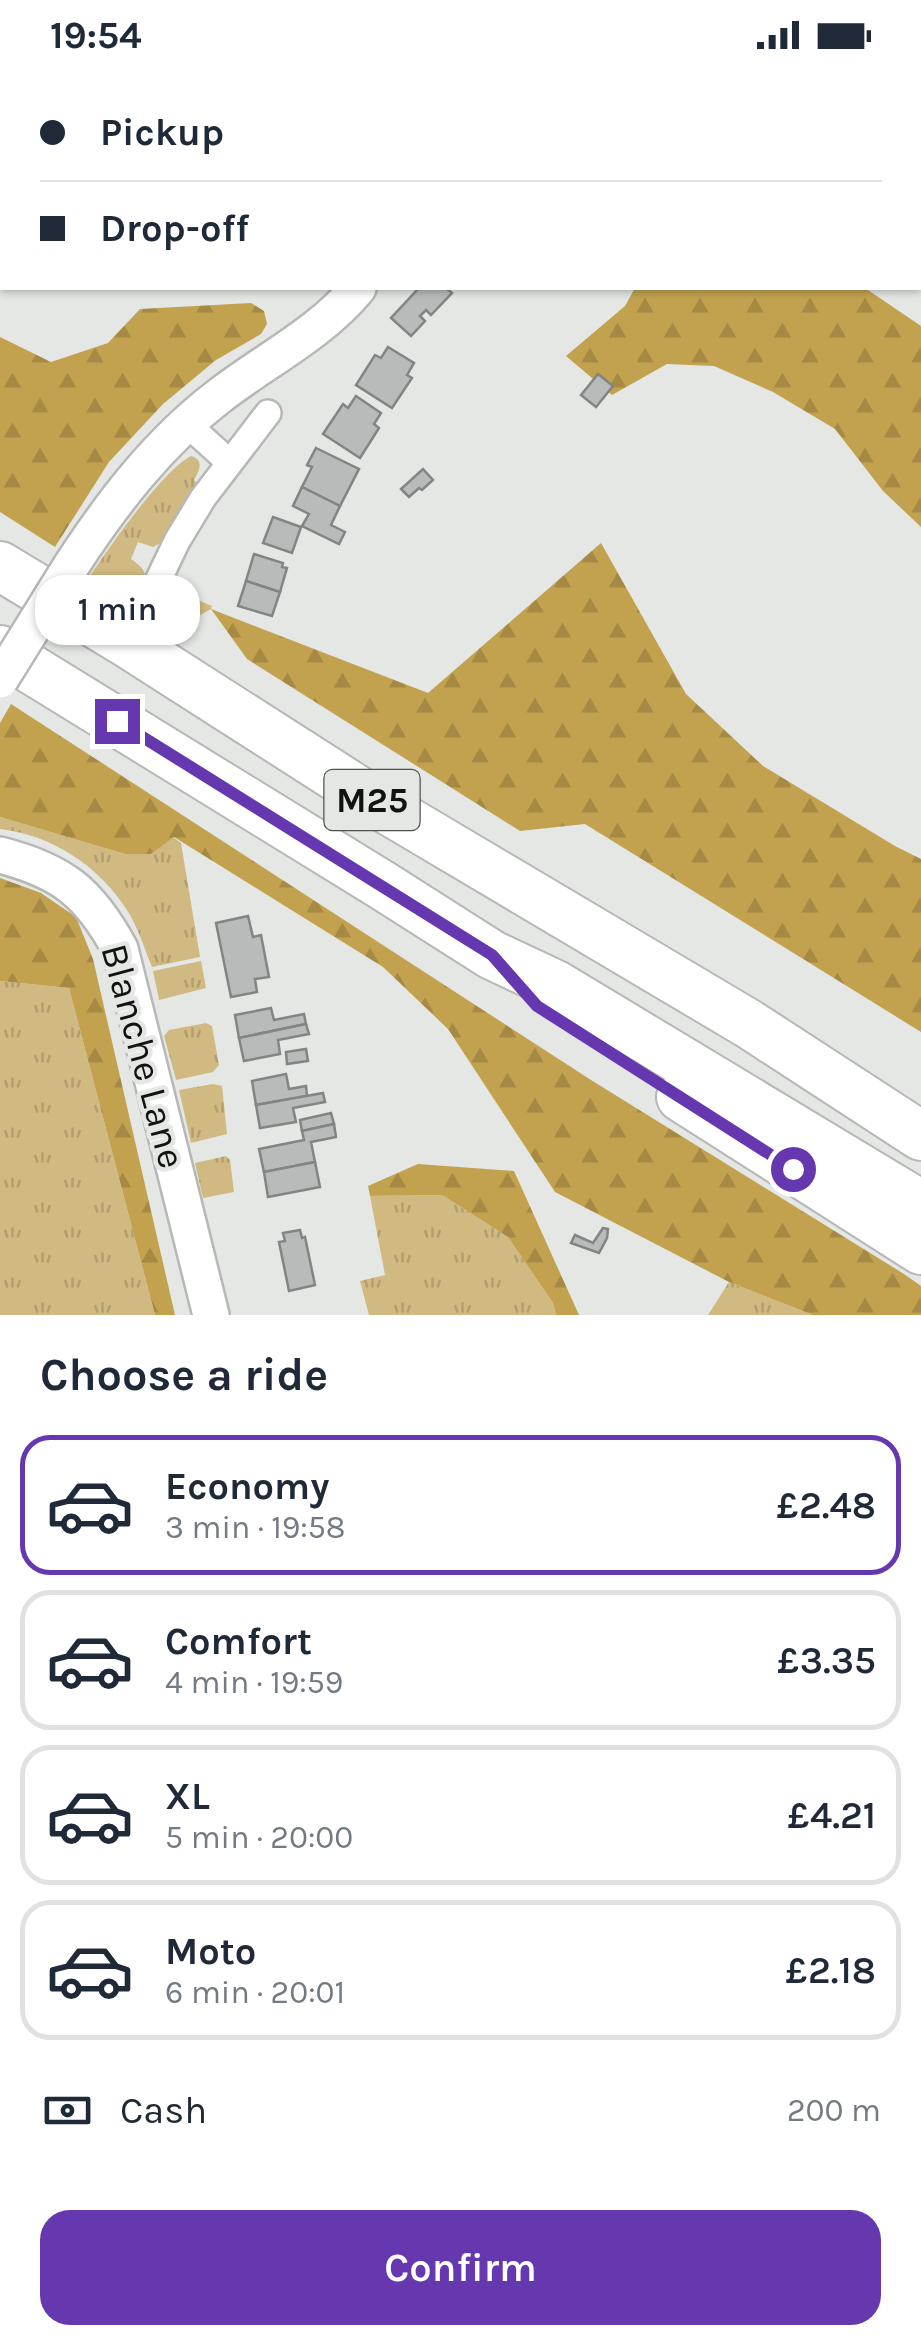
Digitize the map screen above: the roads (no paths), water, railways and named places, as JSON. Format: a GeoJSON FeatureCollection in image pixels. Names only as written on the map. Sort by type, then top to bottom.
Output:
{"type":"FeatureCollection","features":[{"type":"Feature","properties":{"kind":"highway","name":"M25"},"geometry":{"type":"LineString","coordinates":[[0,566],[390,811],[749,1024],[921,1136]]}},
{"type":"Feature","properties":{"kind":"highway","name":"M25"},"geometry":{"type":"LineString","coordinates":[[0,650],[492,955],[556,985],[921,1206]]}},
{"type":"Feature","properties":{"kind":"highway","name":"M25"},"geometry":{"type":"LineString","coordinates":[[492,955],[537,1006],[921,1250]]}},
{"type":"Feature","properties":{"kind":"highway","name":"M25"},"geometry":{"type":"LineString","coordinates":[[749,1024],[921,1096]]}},
{"type":"Feature","properties":{"kind":"street"},"geometry":{"type":"LineString","coordinates":[[0,680],[103,516],[144,467],[186,423],[321,324],[356,290]]}},
{"type":"Feature","properties":{"kind":"street"},"geometry":{"type":"LineString","coordinates":[[147,604],[203,498],[268,413]]}},
{"type":"Feature","properties":{"kind":"street"},"geometry":{"type":"LineString","coordinates":[[186,423],[229,462]]}},
{"type":"Feature","properties":{"kind":"street","name":"Blanche Lane"},"geometry":{"type":"LineString","coordinates":[[0,856],[32,864],[79,892],[103,918],[120,948],[210,1315]]}}]}
